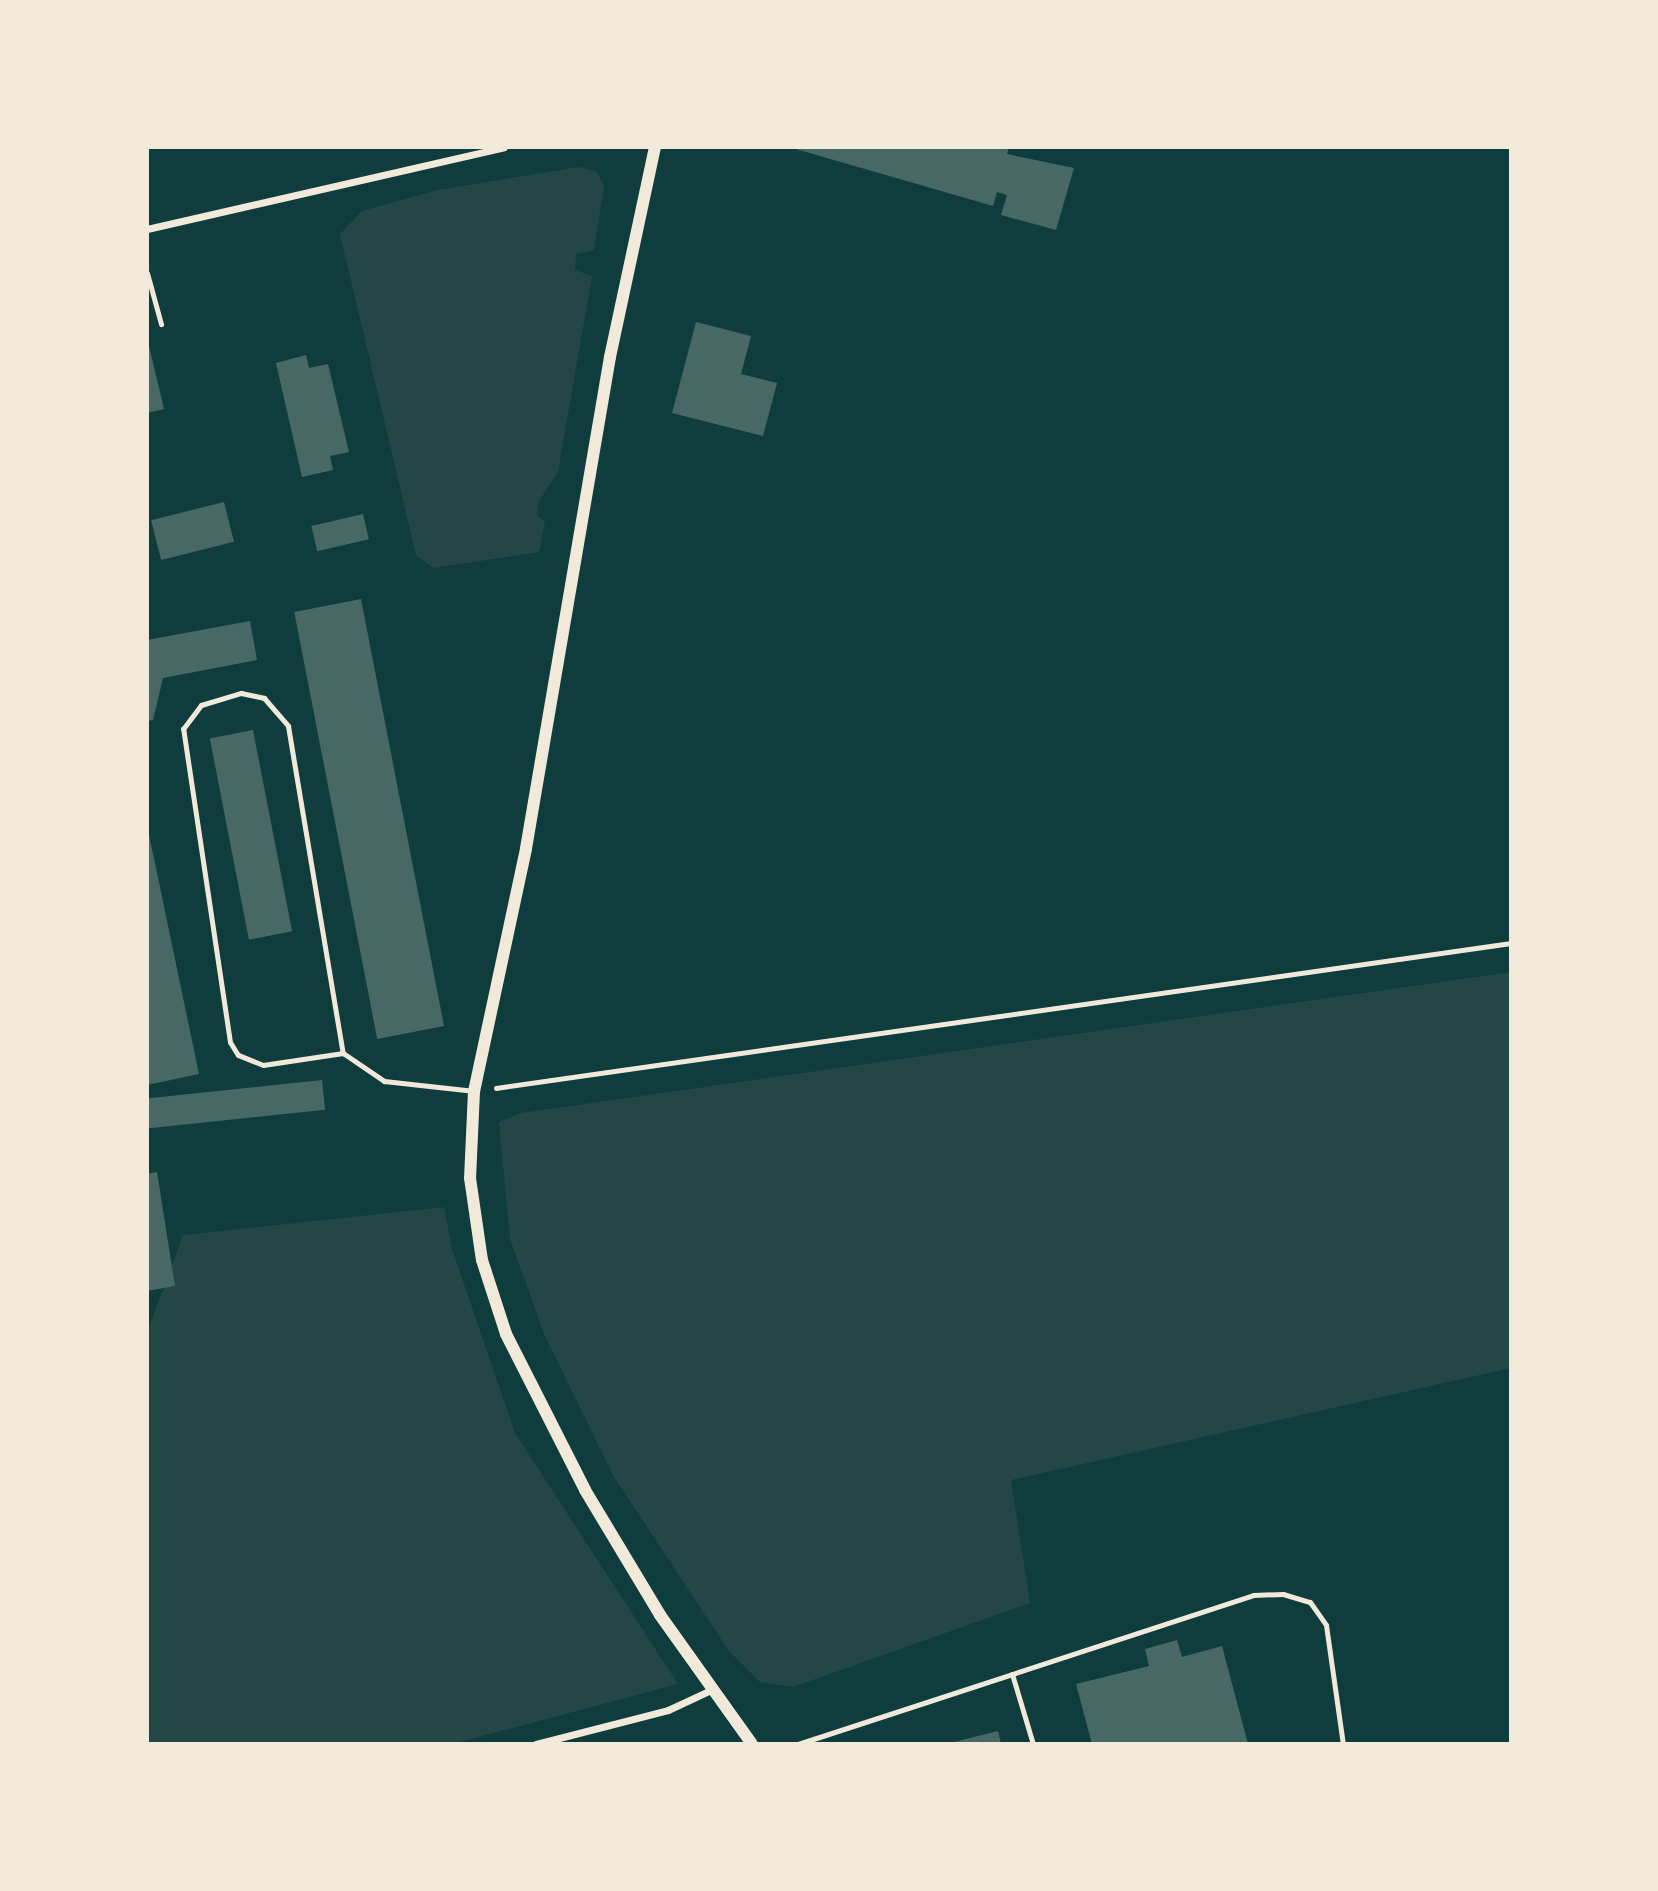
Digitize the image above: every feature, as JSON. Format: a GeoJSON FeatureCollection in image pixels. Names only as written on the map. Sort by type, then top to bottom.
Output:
{"type":"FeatureCollection","features":[{"type":"Feature","properties":{"kind":"street"},"geometry":{"type":"LineString","coordinates":[[147,229],[504,147]]}},
{"type":"Feature","properties":{"kind":"street"},"geometry":{"type":"LineString","coordinates":[[655,147],[610,356],[526,849],[474,1091],[474,1222],[506,1334],[585,1490],[752,1744]]}},
{"type":"Feature","properties":{"kind":"street"},"geometry":{"type":"LineString","coordinates":[[536,1744],[668,1710],[713,1688]]}},
{"type":"Feature","properties":{"kind":"lane"},"geometry":{"type":"LineString","coordinates":[[147,273],[161,324]]}},
{"type":"Feature","properties":{"kind":"lane"},"geometry":{"type":"LineString","coordinates":[[343,1053],[288,726],[264,698],[241,693],[201,705],[183,729],[230,1042],[238,1055],[263,1065],[343,1053],[384,1081],[474,1091]]}},
{"type":"Feature","properties":{"kind":"lane"},"geometry":{"type":"LineString","coordinates":[[798,1744],[1253,1595],[1283,1594],[1310,1602],[1326,1625],[1343,1744]]}},
{"type":"Feature","properties":{"kind":"lane"},"geometry":{"type":"LineString","coordinates":[[1012,1674],[1033,1744]]}},
{"type":"Feature","properties":{"kind":"path"},"geometry":{"type":"LineString","coordinates":[[474,1091],[1511,943]]}},
{"type":"Feature","properties":{"kind":"shaded area"},"geometry":{"type":"Polygon","coordinates":[[[579,167],[597,172],[604,185],[594,250],[576,254],[575,270],[592,276],[558,472],[539,501],[537,515],[545,522],[539,552],[433,568],[416,555],[340,234],[362,211],[437,190],[579,167]]]}},
{"type":"Feature","properties":{"kind":"shaded area"},"geometry":{"type":"Polygon","coordinates":[[[1511,972],[1511,1368],[1011,1480],[1030,1603],[793,1687],[760,1682],[729,1651],[614,1477],[544,1334],[510,1239],[499,1122],[521,1113],[1511,972]]]}},
{"type":"Feature","properties":{"kind":"shaded area"},"geometry":{"type":"Polygon","coordinates":[[[444,1207],[452,1249],[515,1433],[678,1684],[452,1744],[147,1744],[147,1333],[183,1235],[444,1207]]]}},
{"type":"Feature","properties":{"kind":"building"},"geometry":{"type":"Polygon","coordinates":[[[789,147],[1009,147],[1007,154],[1074,168],[1056,230],[1001,215],[1007,195],[997,192],[993,206],[789,147]]]}},
{"type":"Feature","properties":{"kind":"building"},"geometry":{"type":"Polygon","coordinates":[[[696,322],[751,336],[741,374],[777,383],[763,436],[672,413],[696,322]]]}},
{"type":"Feature","properties":{"kind":"building"},"geometry":{"type":"Polygon","coordinates":[[[147,343],[164,409],[147,413],[147,343]]]}},
{"type":"Feature","properties":{"kind":"building"},"geometry":{"type":"Polygon","coordinates":[[[306,355],[309,368],[328,364],[349,452],[330,456],[333,470],[302,477],[276,363],[306,355]]]}},
{"type":"Feature","properties":{"kind":"building"},"geometry":{"type":"Polygon","coordinates":[[[224,502],[234,542],[161,560],[151,520],[224,502]]]}},
{"type":"Feature","properties":{"kind":"building"},"geometry":{"type":"Polygon","coordinates":[[[363,514],[369,539],[317,551],[311,526],[363,514]]]}},
{"type":"Feature","properties":{"kind":"building"},"geometry":{"type":"Polygon","coordinates":[[[361,599],[444,1026],[377,1039],[294,612],[361,599]]]}},
{"type":"Feature","properties":{"kind":"building"},"geometry":{"type":"Polygon","coordinates":[[[250,621],[257,660],[163,678],[153,720],[147,721],[147,640],[250,621]]]}},
{"type":"Feature","properties":{"kind":"building"},"geometry":{"type":"Polygon","coordinates":[[[253,730],[292,931],[249,940],[210,738],[253,730]]]}},
{"type":"Feature","properties":{"kind":"building"},"geometry":{"type":"Polygon","coordinates":[[[147,825],[199,1074],[147,1085],[147,825]]]}},
{"type":"Feature","properties":{"kind":"building"},"geometry":{"type":"Polygon","coordinates":[[[322,1080],[325,1110],[149,1128],[147,1098],[322,1080]]]}},
{"type":"Feature","properties":{"kind":"building"},"geometry":{"type":"Polygon","coordinates":[[[157,1172],[175,1286],[147,1291],[147,1174],[157,1172]]]}},
{"type":"Feature","properties":{"kind":"building"},"geometry":{"type":"Polygon","coordinates":[[[1177,1640],[1182,1657],[1222,1646],[1248,1744],[1092,1744],[1076,1684],[1149,1666],[1145,1649],[1177,1640]]]}},
{"type":"Feature","properties":{"kind":"building"},"geometry":{"type":"Polygon","coordinates":[[[998,1731],[1001,1744],[950,1744],[950,1743],[998,1731]]]}}]}
